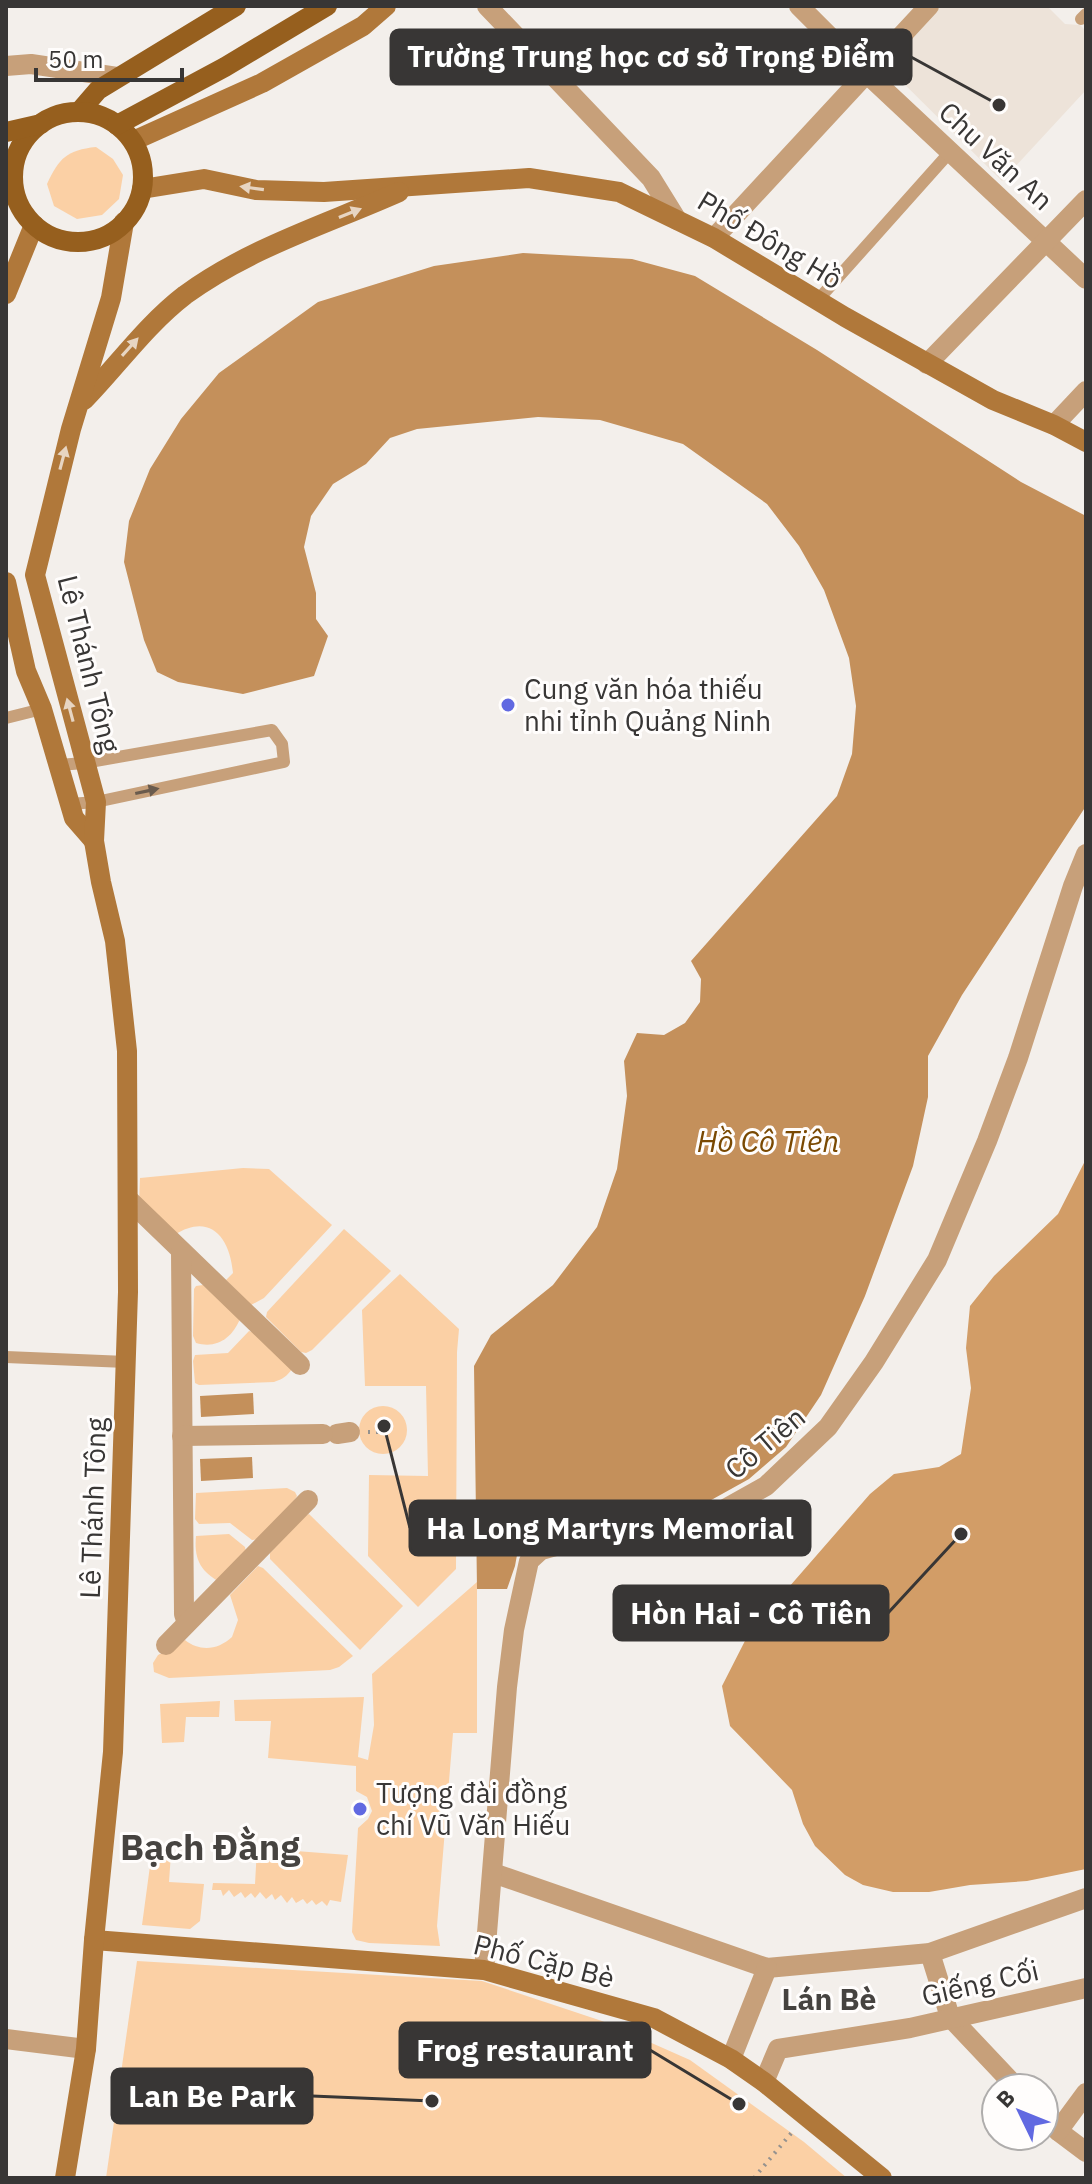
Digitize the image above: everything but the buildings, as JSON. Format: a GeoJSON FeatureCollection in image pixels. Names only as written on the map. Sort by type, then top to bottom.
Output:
{"type":"FeatureCollection","features":[{"type":"Feature","properties":{"kind":"main road"},"geometry":{"type":"LineString","coordinates":[[79,112],[98,90],[117,77],[236,6]]}},
{"type":"Feature","properties":{"kind":"main road"},"geometry":{"type":"LineString","coordinates":[[117,125],[225,67],[327,6]]}},
{"type":"Feature","properties":{"kind":"main road"},"geometry":{"type":"LineString","coordinates":[[6,132],[79,112],[99,115],[117,125],[133,141],[140,156],[142,189],[132,212],[112,232],[80,242],[48,235],[11,200],[19,149],[41,124]]}},
{"type":"Feature","properties":{"kind":"street"},"geometry":{"type":"LineString","coordinates":[[133,141],[262,83],[363,26],[386,6]]}},
{"type":"Feature","properties":{"kind":"street","name":"Phố Đông Hồ"},"geometry":{"type":"LineString","coordinates":[[487,6],[651,178],[677,220],[714,238],[817,301],[993,400],[1086,442]]}},
{"type":"Feature","properties":{"kind":"street"},"geometry":{"type":"LineString","coordinates":[[714,238],[929,6]]}},
{"type":"Feature","properties":{"kind":"street","name":"Chu Văn An"},"geometry":{"type":"LineString","coordinates":[[808,9],[865,72],[1086,279]]}},
{"type":"Feature","properties":{"kind":"street"},"geometry":{"type":"LineString","coordinates":[[6,66],[31,64],[117,77]]}},
{"type":"Feature","properties":{"kind":"street"},"geometry":{"type":"LineString","coordinates":[[142,189],[204,179],[256,190],[324,192],[529,178],[619,192],[677,220]]}},
{"type":"Feature","properties":{"kind":"street"},"geometry":{"type":"LineString","coordinates":[[79,406],[135,341],[185,295],[284,239],[413,185]]}},
{"type":"Feature","properties":{"kind":"street"},"geometry":{"type":"LineString","coordinates":[[927,364],[1086,200]]}},
{"type":"Feature","properties":{"kind":"street","name":"Lê Thánh Tông"},"geometry":{"type":"LineString","coordinates":[[65,2178],[86,2049],[113,1752],[126,1362],[127,1051],[115,941],[94,841],[96,802],[35,575],[50,506],[111,298],[124,222]]}},
{"type":"Feature","properties":{"kind":"street"},"geometry":{"type":"LineString","coordinates":[[6,294],[34,225]]}},
{"type":"Feature","properties":{"kind":"street"},"geometry":{"type":"LineString","coordinates":[[1054,425],[1086,391]]}},
{"type":"Feature","properties":{"kind":"street","name":"Lê Thánh Tông"},"geometry":{"type":"LineString","coordinates":[[6,582],[26,671],[42,709],[74,818],[94,841]]}},
{"type":"Feature","properties":{"kind":"street","name":"Cô Tiên"},"geometry":{"type":"LineString","coordinates":[[484,1970],[511,1655],[529,1561],[541,1550],[566,1543],[656,1534],[716,1514],[766,1486],[828,1427],[874,1362],[937,1260],[1013,1072],[1086,854]]}},
{"type":"Feature","properties":{"kind":"street"},"geometry":{"type":"LineString","coordinates":[[128,1199],[300,1365]]}},
{"type":"Feature","properties":{"kind":"street"},"geometry":{"type":"LineString","coordinates":[[181,1252],[184,1614],[187,1623]]}},
{"type":"Feature","properties":{"kind":"street"},"geometry":{"type":"LineString","coordinates":[[182,1436],[336,1433]]}},
{"type":"Feature","properties":{"kind":"street"},"geometry":{"type":"LineString","coordinates":[[166,1645],[308,1500]]}},
{"type":"Feature","properties":{"kind":"street"},"geometry":{"type":"LineString","coordinates":[[493,1873],[767,1968],[930,1953],[1086,1898]]}},
{"type":"Feature","properties":{"kind":"street","name":"Phố Cặp Bè"},"geometry":{"type":"LineString","coordinates":[[94,1940],[484,1970],[654,2018],[731,2059],[764,2082],[882,2178]]}},
{"type":"Feature","properties":{"kind":"street"},"geometry":{"type":"LineString","coordinates":[[930,1953],[950,2017],[1002,2072]]}},
{"type":"Feature","properties":{"kind":"street"},"geometry":{"type":"LineString","coordinates":[[731,2059],[767,1968]]}},
{"type":"Feature","properties":{"kind":"street","name":"Giếng Cối"},"geometry":{"type":"LineString","coordinates":[[764,2082],[778,2049],[910,2028],[1086,1988]]}},
{"type":"Feature","properties":{"kind":"street"},"geometry":{"type":"LineString","coordinates":[[6,2039],[86,2049]]}},
{"type":"Feature","properties":{"kind":"street"},"geometry":{"type":"LineString","coordinates":[[1060,2116],[1086,2093]]}},
{"type":"Feature","properties":{"kind":"street"},"geometry":{"type":"LineString","coordinates":[[1060,2131],[1086,2152]]}},
{"type":"Feature","properties":{"kind":"lane"},"geometry":{"type":"LineString","coordinates":[[817,301],[950,152]]}},
{"type":"Feature","properties":{"kind":"lane"},"geometry":{"type":"LineString","coordinates":[[6,718],[42,709]]}},
{"type":"Feature","properties":{"kind":"lane"},"geometry":{"type":"LineString","coordinates":[[59,765],[272,730],[282,744],[284,762],[96,802],[70,804]]}},
{"type":"Feature","properties":{"kind":"lane"},"geometry":{"type":"LineString","coordinates":[[6,1357],[126,1362]]}},
{"type":"Feature","properties":{"kind":"path"},"geometry":{"type":"LineString","coordinates":[[754,2178],[806,2115]]}},
{"type":"Feature","properties":{"kind":"shaded area"},"geometry":{"type":"Polygon","coordinates":[[[935,6],[1047,6],[1065,24],[1080,25],[1086,31],[1086,90],[1002,181],[881,61],[935,6]]]}},
{"type":"Feature","properties":{"kind":"shaded area"},"geometry":{"type":"Polygon","coordinates":[[[96,147],[113,159],[123,175],[119,199],[102,215],[77,219],[54,206],[47,184],[65,157],[78,150],[96,147]]]}},
{"type":"Feature","properties":{"kind":"shaded area"},"geometry":{"type":"Polygon","coordinates":[[[1086,1159],[1086,1869],[1027,1881],[929,1892],[893,1892],[863,1885],[845,1875],[815,1846],[803,1824],[792,1790],[730,1726],[722,1686],[749,1633],[870,1494],[894,1474],[939,1467],[961,1454],[971,1388],[966,1348],[970,1306],[994,1276],[1058,1214],[1086,1159]]]}},
{"type":"Feature","properties":{"kind":"shaded area"},"geometry":{"type":"Polygon","coordinates":[[[243,1168],[269,1169],[332,1225],[264,1298],[251,1305],[226,1280],[233,1273],[231,1260],[223,1239],[216,1232],[198,1226],[174,1235],[139,1203],[140,1178],[243,1168]]]}},
{"type":"Feature","properties":{"kind":"shaded area"},"geometry":{"type":"Polygon","coordinates":[[[344,1229],[391,1271],[312,1350],[301,1352],[266,1317],[267,1312],[344,1229]]]}},
{"type":"Feature","properties":{"kind":"shaded area"},"geometry":{"type":"Polygon","coordinates":[[[400,1274],[459,1329],[456,1569],[418,1607],[368,1556],[369,1475],[428,1476],[426,1386],[365,1386],[362,1310],[400,1274]]]}},
{"type":"Feature","properties":{"kind":"shaded area"},"geometry":{"type":"Polygon","coordinates":[[[203,1285],[240,1319],[233,1332],[217,1343],[196,1343],[193,1336],[194,1289],[203,1285]]]}},
{"type":"Feature","properties":{"kind":"shaded area"},"geometry":{"type":"Polygon","coordinates":[[[249,1331],[292,1369],[274,1382],[195,1383],[195,1355],[228,1353],[249,1331]]]}},
{"type":"Feature","properties":{"kind":"shaded area"},"geometry":{"type":"Polygon","coordinates":[[[383,1406],[400,1413],[407,1430],[400,1447],[383,1454],[366,1447],[359,1430],[366,1413],[383,1406]]]}},
{"type":"Feature","properties":{"kind":"shaded area"},"geometry":{"type":"Polygon","coordinates":[[[287,1488],[297,1496],[259,1539],[252,1540],[230,1523],[199,1524],[195,1519],[196,1493],[287,1488]]]}},
{"type":"Feature","properties":{"kind":"shaded area"},"geometry":{"type":"Polygon","coordinates":[[[309,1514],[403,1606],[360,1650],[270,1559],[270,1553],[309,1514]]]}},
{"type":"Feature","properties":{"kind":"shaded area"},"geometry":{"type":"Polygon","coordinates":[[[229,1534],[245,1547],[246,1552],[218,1581],[199,1562],[196,1536],[229,1534]]]}},
{"type":"Feature","properties":{"kind":"shaded area"},"geometry":{"type":"Polygon","coordinates":[[[258,1566],[353,1656],[330,1670],[169,1678],[154,1672],[153,1663],[158,1655],[185,1640],[209,1648],[221,1645],[232,1637],[238,1620],[230,1595],[258,1566]]]}},
{"type":"Feature","properties":{"kind":"shaded area"},"geometry":{"type":"Polygon","coordinates":[[[477,1582],[477,1733],[453,1733],[437,1926],[440,1946],[356,1940],[352,1932],[358,1828],[372,1811],[367,1797],[356,1791],[356,1766],[268,1758],[271,1721],[235,1721],[234,1700],[364,1697],[358,1757],[368,1760],[374,1725],[372,1674],[477,1582]]]}},
{"type":"Feature","properties":{"kind":"shaded area"},"geometry":{"type":"Polygon","coordinates":[[[220,1701],[219,1717],[186,1717],[184,1742],[162,1743],[160,1704],[220,1701]]]}},
{"type":"Feature","properties":{"kind":"shaded area"},"geometry":{"type":"Polygon","coordinates":[[[257,1848],[348,1855],[341,1902],[330,1900],[327,1906],[322,1901],[316,1905],[312,1900],[307,1904],[303,1899],[296,1903],[292,1897],[287,1903],[281,1895],[275,1900],[272,1894],[266,1899],[260,1892],[255,1898],[251,1893],[245,1898],[241,1892],[234,1897],[229,1890],[223,1896],[221,1890],[212,1890],[213,1883],[255,1884],[257,1848]]]}},
{"type":"Feature","properties":{"kind":"shaded area"},"geometry":{"type":"Polygon","coordinates":[[[152,1851],[171,1853],[169,1882],[204,1884],[200,1921],[190,1929],[142,1925],[152,1851]]]}},
{"type":"Feature","properties":{"kind":"shaded area"},"geometry":{"type":"Polygon","coordinates":[[[137,1961],[482,1981],[602,2021],[690,2060],[804,2142],[847,2178],[106,2178],[137,1961]]]}},
{"type":"Feature","properties":{"kind":"water","name":"Hồ Cô Tiên"},"geometry":{"type":"Polygon","coordinates":[[[523,253],[632,259],[695,276],[817,350],[1021,482],[1086,516],[1086,806],[962,995],[928,1056],[928,1097],[913,1166],[865,1296],[821,1395],[786,1447],[749,1479],[704,1504],[637,1517],[537,1515],[521,1533],[507,1589],[477,1589],[474,1366],[491,1335],[553,1285],[597,1227],[617,1169],[627,1096],[624,1061],[637,1033],[664,1035],[685,1023],[700,1002],[701,979],[691,961],[837,796],[852,754],[856,706],[849,658],[824,590],[799,546],[767,504],[683,444],[600,420],[538,417],[417,429],[390,438],[366,464],[333,484],[311,516],[304,547],[316,593],[316,619],[328,636],[314,676],[243,694],[178,682],[157,672],[144,640],[124,562],[129,521],[150,469],[181,419],[219,373],[318,302],[434,266],[523,253]]]}},
{"type":"Feature","properties":{"kind":"water"},"geometry":{"type":"Polygon","coordinates":[[[253,1393],[254,1414],[201,1417],[200,1396],[253,1393]]]}},
{"type":"Feature","properties":{"kind":"water"},"geometry":{"type":"Polygon","coordinates":[[[252,1457],[253,1478],[201,1481],[200,1459],[252,1457]]]}},
{"type":"Feature","properties":{"kind":"place","name":"Trường Trung học cơ sở Trọng Điểm"},"geometry":{"type":"Point","coordinates":[999,105]}},
{"type":"Feature","properties":{"kind":"place","name":"Cung văn hóa thiếu nhi tỉnh Quảng Ninh"},"geometry":{"type":"Point","coordinates":[508,705]}},
{"type":"Feature","properties":{"kind":"place","name":"Ha Long Martyrs Memorial"},"geometry":{"type":"Point","coordinates":[384,1426]}},
{"type":"Feature","properties":{"kind":"place","name":"Hòn Hai - Cô Tiên"},"geometry":{"type":"Point","coordinates":[961,1534]}},
{"type":"Feature","properties":{"kind":"place","name":"Tượng đài đồng chí Vũ Văn Hiếu"},"geometry":{"type":"Point","coordinates":[360,1809]}},
{"type":"Feature","properties":{"kind":"place","name":"Lan Be Park"},"geometry":{"type":"Point","coordinates":[432,2101]}},
{"type":"Feature","properties":{"kind":"place","name":"Frog restaurant"},"geometry":{"type":"Point","coordinates":[739,2104]}},
{"type":"Feature","properties":{"kind":"district","name":"Bạch Đằng"},"geometry":{"type":"Point","coordinates":[210,1847]}},
{"type":"Feature","properties":{"kind":"district","name":"Lán Bè"},"geometry":{"type":"Point","coordinates":[829,2000]}}]}
